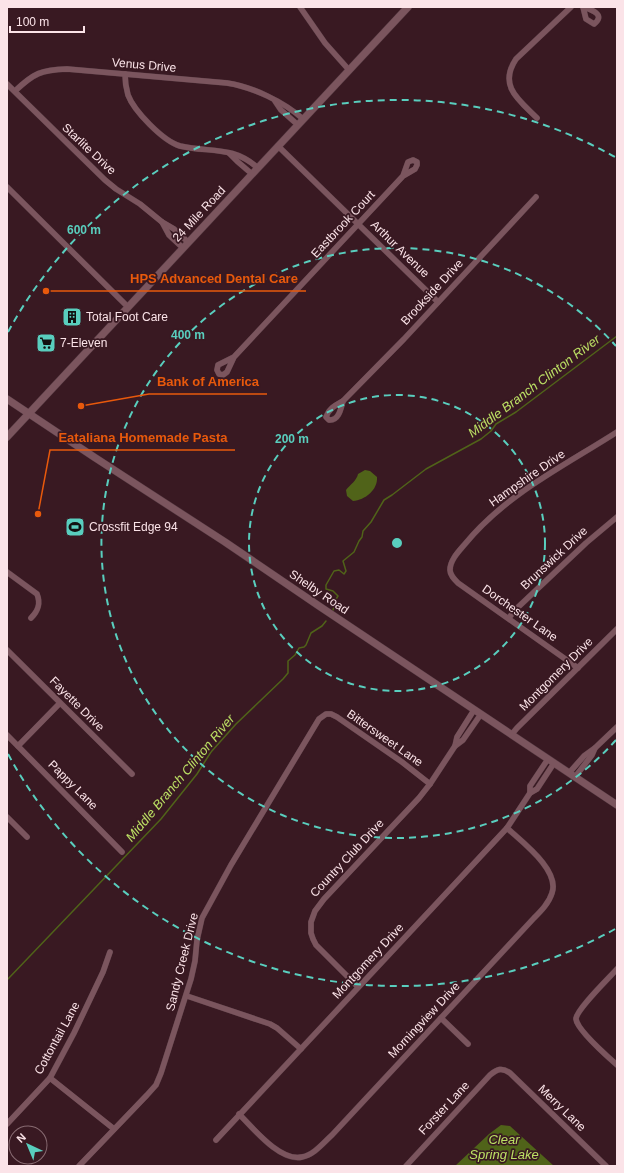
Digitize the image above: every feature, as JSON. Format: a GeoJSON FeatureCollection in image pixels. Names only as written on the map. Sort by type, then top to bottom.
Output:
{"type":"FeatureCollection","features":[{"type":"Feature","properties":{"kind":"street"},"geometry":{"type":"LineString","coordinates":[[300,7],[325,43],[349,70]]}},
{"type":"Feature","properties":{"kind":"street","name":"24 Mile Road"},"geometry":{"type":"LineString","coordinates":[[7,437],[408,7]]}},
{"type":"Feature","properties":{"kind":"street"},"geometry":{"type":"LineString","coordinates":[[537,118],[513,93],[509,81],[510,70],[516,59],[571,7]]}},
{"type":"Feature","properties":{"kind":"street","name":"Venus Drive"},"geometry":{"type":"LineString","coordinates":[[14,91],[33,76],[48,70],[67,69],[236,84],[285,105],[303,119]]}},
{"type":"Feature","properties":{"kind":"street"},"geometry":{"type":"LineString","coordinates":[[125,74],[126,88],[133,104],[169,141],[174,144],[187,147],[229,152],[242,156],[258,168]]}},
{"type":"Feature","properties":{"kind":"street","name":"Starlite Drive"},"geometry":{"type":"LineString","coordinates":[[7,84],[105,180],[116,189],[140,204],[162,222],[174,229],[188,242]]}},
{"type":"Feature","properties":{"kind":"street","name":"Venus Drive"},"geometry":{"type":"LineString","coordinates":[[274,100],[281,110],[298,125]]}},
{"type":"Feature","properties":{"kind":"street","name":"Arthur Avenue"},"geometry":{"type":"LineString","coordinates":[[278,146],[438,302]]}},
{"type":"Feature","properties":{"kind":"street"},"geometry":{"type":"LineString","coordinates":[[229,152],[252,174]]}},
{"type":"Feature","properties":{"kind":"street","name":"Eastbrook Court"},"geometry":{"type":"LineString","coordinates":[[234,357],[403,176]]}},
{"type":"Feature","properties":{"kind":"street"},"geometry":{"type":"LineString","coordinates":[[7,187],[128,307]]}},
{"type":"Feature","properties":{"kind":"street","name":"Brookside Drive"},"geometry":{"type":"LineString","coordinates":[[343,401],[536,197]]}},
{"type":"Feature","properties":{"kind":"street","name":"Starlite Drive"},"geometry":{"type":"LineString","coordinates":[[162,222],[169,235],[183,248]]}},
{"type":"Feature","properties":{"kind":"street","name":"Shelby Road"},"geometry":{"type":"LineString","coordinates":[[7,399],[226,542],[326,611],[617,805]]}},
{"type":"Feature","properties":{"kind":"street","name":"Hampshire Drive"},"geometry":{"type":"LineString","coordinates":[[451,574],[451,565],[461,549],[484,523],[500,508],[519,494],[617,432]]}},
{"type":"Feature","properties":{"kind":"street","name":"Brunswick Drive"},"geometry":{"type":"LineString","coordinates":[[509,618],[514,611],[586,543],[617,517]]}},
{"type":"Feature","properties":{"kind":"street"},"geometry":{"type":"LineString","coordinates":[[7,572],[37,594],[39,600],[38,610],[31,618]]}},
{"type":"Feature","properties":{"kind":"street","name":"Dorchester Lane"},"geometry":{"type":"LineString","coordinates":[[451,574],[458,583],[578,668]]}},
{"type":"Feature","properties":{"kind":"street","name":"Montgomery Drive"},"geometry":{"type":"LineString","coordinates":[[512,734],[617,629]]}},
{"type":"Feature","properties":{"kind":"street","name":"Fayette Drive"},"geometry":{"type":"LineString","coordinates":[[7,650],[132,774]]}},
{"type":"Feature","properties":{"kind":"street"},"geometry":{"type":"LineString","coordinates":[[18,746],[60,703]]}},
{"type":"Feature","properties":{"kind":"street","name":"Country Club Drive"},"geometry":{"type":"LineString","coordinates":[[456,746],[457,737],[474,710]]}},
{"type":"Feature","properties":{"kind":"street","name":"Bittersweet Lane"},"geometry":{"type":"LineString","coordinates":[[326,714],[331,714],[337,717],[402,762],[430,784]]}},
{"type":"Feature","properties":{"kind":"street","name":"Sandy Creek Drive"},"geometry":{"type":"LineString","coordinates":[[79,1166],[156,1085],[187,996],[194,970],[199,926],[206,909],[319,719],[326,714]]}},
{"type":"Feature","properties":{"kind":"street","name":"Country Club Drive"},"geometry":{"type":"LineString","coordinates":[[358,987],[316,945],[310,928],[312,916],[324,899],[419,798],[481,714]]}},
{"type":"Feature","properties":{"kind":"street"},"geometry":{"type":"LineString","coordinates":[[572,775],[592,755],[595,748],[617,726]]}},
{"type":"Feature","properties":{"kind":"street","name":"Pappy Lane"},"geometry":{"type":"LineString","coordinates":[[7,735],[122,852]]}},
{"type":"Feature","properties":{"kind":"street","name":"Montgomery Drive"},"geometry":{"type":"LineString","coordinates":[[530,793],[530,786],[548,759]]}},
{"type":"Feature","properties":{"kind":"street","name":"Montgomery Drive"},"geometry":{"type":"LineString","coordinates":[[216,1140],[507,828],[530,793],[537,789],[554,763]]}},
{"type":"Feature","properties":{"kind":"street"},"geometry":{"type":"LineString","coordinates":[[7,817],[27,837]]}},
{"type":"Feature","properties":{"kind":"street","name":"Morningview Drive"},"geometry":{"type":"LineString","coordinates":[[239,1114],[269,1143],[283,1154],[292,1158],[306,1156],[315,1151],[332,1135],[534,918],[544,907],[552,894],[553,882],[546,867],[507,828]]}},
{"type":"Feature","properties":{"kind":"street","name":"Cottontail Lane"},"geometry":{"type":"LineString","coordinates":[[7,1124],[50,1078],[78,1026],[104,972],[110,952]]}},
{"type":"Feature","properties":{"kind":"street"},"geometry":{"type":"LineString","coordinates":[[617,969],[581,1008],[576,1018],[577,1024],[617,1065]]}},
{"type":"Feature","properties":{"kind":"street"},"geometry":{"type":"LineString","coordinates":[[187,996],[270,1024],[277,1028],[301,1049]]}},
{"type":"Feature","properties":{"kind":"street"},"geometry":{"type":"LineString","coordinates":[[441,1018],[468,1044]]}},
{"type":"Feature","properties":{"kind":"street","name":"Forster Lane"},"geometry":{"type":"LineString","coordinates":[[406,1166],[490,1075],[501,1069]]}},
{"type":"Feature","properties":{"kind":"street","name":"Merry Lane"},"geometry":{"type":"LineString","coordinates":[[501,1069],[510,1073],[606,1166]]}},
{"type":"Feature","properties":{"kind":"street"},"geometry":{"type":"LineString","coordinates":[[50,1078],[114,1129]]}},
{"type":"Feature","properties":{"kind":"water"},"geometry":{"type":"Polygon","coordinates":[[[365,470],[370,471],[377,477],[377,482],[370,494],[362,499],[353,501],[347,496],[346,490],[358,474],[365,470]]]}},
{"type":"Feature","properties":{"kind":"water","name":"Clear Spring Lake"},"geometry":{"type":"Polygon","coordinates":[[[501,1125],[510,1126],[554,1166],[455,1166],[489,1134],[501,1125]]]}},
{"type":"Feature","properties":{"kind":"waterway","name":"Middle Branch Clinton River"},"geometry":{"type":"LineString","coordinates":[[333,610],[333,604],[338,596],[333,591],[326,589],[326,585],[334,571],[339,570],[344,574],[346,571],[343,561],[354,552],[362,537],[363,531],[371,522],[384,500],[426,469],[481,439],[491,431],[496,424],[516,412],[617,336]]}},
{"type":"Feature","properties":{"kind":"waterway","name":"Middle Branch Clinton River"},"geometry":{"type":"LineString","coordinates":[[7,980],[161,819],[197,774],[211,752],[236,724],[283,679],[288,673],[288,661],[295,655],[299,648],[306,645],[311,633],[322,626],[326,621]]}},
{"type":"Feature","properties":{"kind":"place","name":"HPS Advanced Dental Care"},"geometry":{"type":"Point","coordinates":[46,291]}},
{"type":"Feature","properties":{"kind":"place","name":"Total Foot Care"},"geometry":{"type":"Point","coordinates":[72,317]}},
{"type":"Feature","properties":{"kind":"place","name":"7-Eleven"},"geometry":{"type":"Point","coordinates":[46,343]}},
{"type":"Feature","properties":{"kind":"place","name":"Bank of America"},"geometry":{"type":"Point","coordinates":[81,406]}},
{"type":"Feature","properties":{"kind":"place","name":"Eataliana Homemade Pasta"},"geometry":{"type":"Point","coordinates":[38,514]}},
{"type":"Feature","properties":{"kind":"place","name":"Crossfit Edge 94"},"geometry":{"type":"Point","coordinates":[75,527]}}]}
